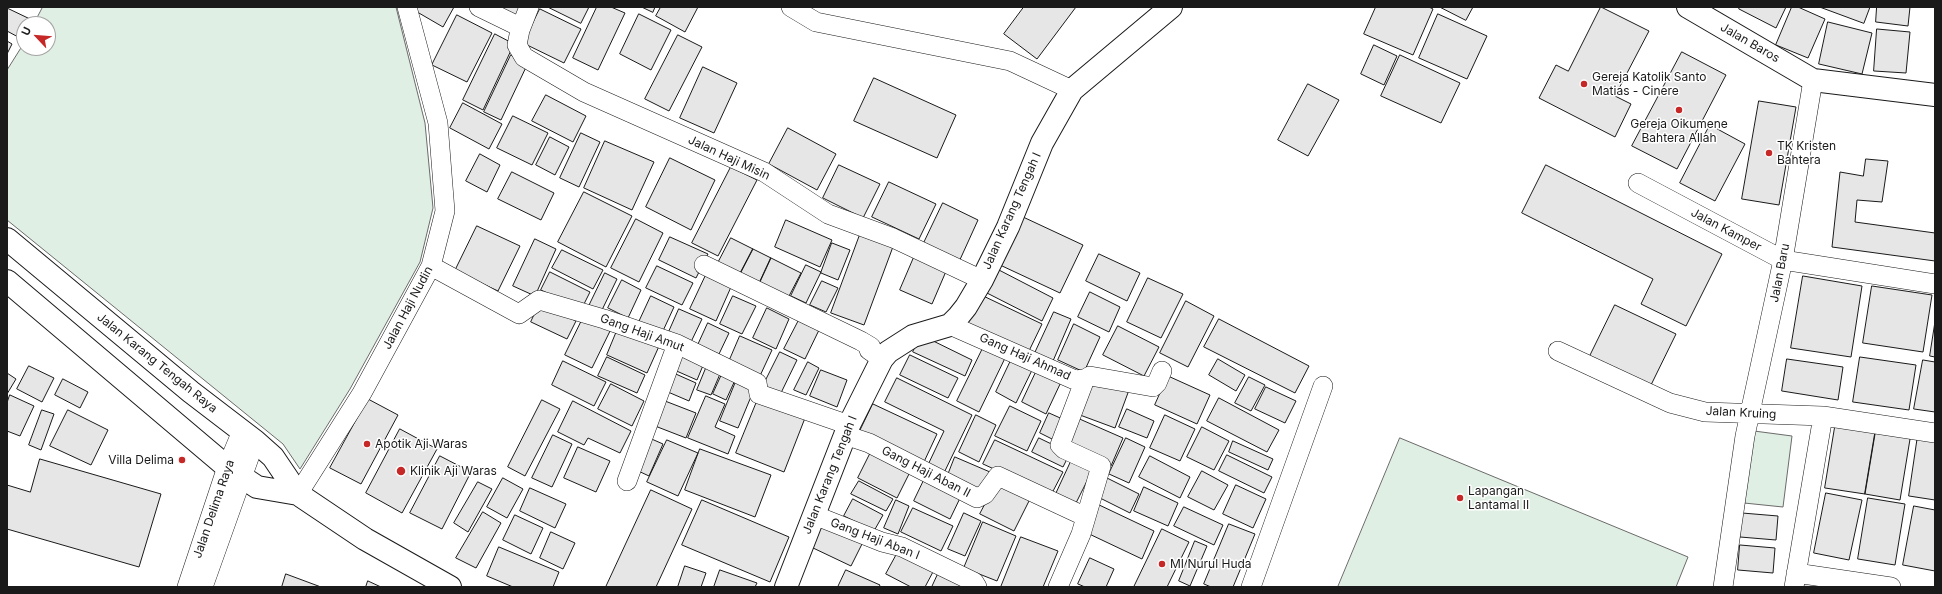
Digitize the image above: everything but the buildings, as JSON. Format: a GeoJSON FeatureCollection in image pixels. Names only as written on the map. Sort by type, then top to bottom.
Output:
{"type":"FeatureCollection","features":[{"type":"Feature","properties":{"kind":"street","name":"Jalan Haji Nudin"},"geometry":{"type":"LineString","coordinates":[[298,494],[362,392],[432,266],[445,211],[438,123],[407,7]]}},
{"type":"Feature","properties":{"kind":"street"},"geometry":{"type":"LineString","coordinates":[[479,7],[516,25],[520,30],[529,7]]}},
{"type":"Feature","properties":{"kind":"street"},"geometry":{"type":"LineString","coordinates":[[791,7],[816,22],[1010,61],[1072,90]]}},
{"type":"Feature","properties":{"kind":"street","name":"Jalan Karang Tengah I"},"geometry":{"type":"LineString","coordinates":[[786,587],[847,430],[882,359],[888,352],[913,336],[950,324],[966,308],[982,280],[1008,227],[1042,143],[1072,90],[1172,7]]}},
{"type":"Feature","properties":{"kind":"street","name":"Jalan Baros"},"geometry":{"type":"LineString","coordinates":[[1688,7],[1813,80]]}},
{"type":"Feature","properties":{"kind":"street","name":"Jalan Haji Misin"},"geometry":{"type":"LineString","coordinates":[[520,30],[518,45],[524,57],[584,92],[764,172],[828,214],[893,238],[982,280]]}},
{"type":"Feature","properties":{"kind":"street"},"geometry":{"type":"LineString","coordinates":[[1813,80],[1935,95]]}},
{"type":"Feature","properties":{"kind":"street","name":"Jalan Baru"},"geometry":{"type":"LineString","coordinates":[[1723,587],[1750,415],[1783,260],[1813,80]]}},
{"type":"Feature","properties":{"kind":"street","name":"Jalan Kamper"},"geometry":{"type":"LineString","coordinates":[[1638,183],[1783,260],[1935,284]]}},
{"type":"Feature","properties":{"kind":"street","name":"Jalan Karang Tengah Raya"},"geometry":{"type":"LineString","coordinates":[[7,239],[191,392],[273,457],[298,494],[365,539],[450,587]]}},
{"type":"Feature","properties":{"kind":"street"},"geometry":{"type":"LineString","coordinates":[[704,265],[861,341],[871,347],[869,350],[882,359]]}},
{"type":"Feature","properties":{"kind":"street","name":"Gang Haji Amut"},"geometry":{"type":"LineString","coordinates":[[432,266],[519,314],[539,300],[604,319],[676,344],[757,383],[759,394],[847,430]]}},
{"type":"Feature","properties":{"kind":"street","name":"Jalan Karang Tengah Raya"},"geometry":{"type":"LineString","coordinates":[[7,281],[234,472],[257,487],[298,494]]}},
{"type":"Feature","properties":{"kind":"street","name":"Gang Haji Ahmad"},"geometry":{"type":"LineString","coordinates":[[950,324],[1075,380],[1085,379],[1090,376],[1153,387],[1157,383],[1162,371]]}},
{"type":"Feature","properties":{"kind":"street"},"geometry":{"type":"LineString","coordinates":[[627,481],[676,344]]}},
{"type":"Feature","properties":{"kind":"street","name":"Jalan Kruing"},"geometry":{"type":"LineString","coordinates":[[1558,351],[1670,403],[1705,412],[1750,415],[1823,416],[1935,433]]}},
{"type":"Feature","properties":{"kind":"street"},"geometry":{"type":"LineString","coordinates":[[1058,587],[1086,517],[1101,466],[1064,449],[1060,445],[1085,379]]}},
{"type":"Feature","properties":{"kind":"street"},"geometry":{"type":"LineString","coordinates":[[1251,587],[1324,386]]}},
{"type":"Feature","properties":{"kind":"street"},"geometry":{"type":"LineString","coordinates":[[1823,416],[1795,580],[1891,587]]}},
{"type":"Feature","properties":{"kind":"street","name":"Gang Haji Aban II"},"geometry":{"type":"LineString","coordinates":[[847,430],[869,443],[977,498],[986,494],[998,476],[1086,517]]}},
{"type":"Feature","properties":{"kind":"street","name":"Jalan Delima Raya"},"geometry":{"type":"LineString","coordinates":[[187,587],[248,436]]}},
{"type":"Feature","properties":{"kind":"street","name":"Jalan Delima Raya"},"geometry":{"type":"LineString","coordinates":[[203,587],[234,472]]}},
{"type":"Feature","properties":{"kind":"street","name":"Gang Haji Aban I"},"geometry":{"type":"LineString","coordinates":[[814,515],[882,542],[902,547],[974,582],[977,587]]}},
{"type":"Feature","properties":{"kind":"green space"},"geometry":{"type":"Polygon","coordinates":[[[43,7],[396,7],[425,123],[433,208],[420,262],[350,389],[300,469],[283,444],[7,220],[7,70],[16,56],[56,56],[56,16],[38,16],[43,7]]]}},
{"type":"Feature","properties":{"kind":"green space"},"geometry":{"type":"Polygon","coordinates":[[[1754,431],[1792,436],[1783,507],[1744,503],[1754,431]]]}},
{"type":"Feature","properties":{"kind":"green space","name":"Lapangan Lantamal II"},"geometry":{"type":"Polygon","coordinates":[[[1400,438],[1688,557],[1676,587],[1338,587],[1400,438]]]}},
{"type":"Feature","properties":{"kind":"place","name":"Gereja Katolik Santo Matias - Cinere"},"geometry":{"type":"Point","coordinates":[1584,84]}},
{"type":"Feature","properties":{"kind":"place","name":"Gereja Oikumene Bahtera Allah"},"geometry":{"type":"Point","coordinates":[1679,110]}},
{"type":"Feature","properties":{"kind":"place","name":"TK Kristen Bahtera"},"geometry":{"type":"Point","coordinates":[1769,153]}},
{"type":"Feature","properties":{"kind":"place","name":"Apotik Aji Waras"},"geometry":{"type":"Point","coordinates":[367,444]}},
{"type":"Feature","properties":{"kind":"place","name":"Villa Delima"},"geometry":{"type":"Point","coordinates":[182,460]}},
{"type":"Feature","properties":{"kind":"place","name":"Klinik Aji Waras"},"geometry":{"type":"Point","coordinates":[401,471]}},
{"type":"Feature","properties":{"kind":"place","name":"Lapangan Lantamal II"},"geometry":{"type":"Point","coordinates":[1460,498]}},
{"type":"Feature","properties":{"kind":"place","name":"MI Nurul Huda"},"geometry":{"type":"Point","coordinates":[1162,564]}}]}
